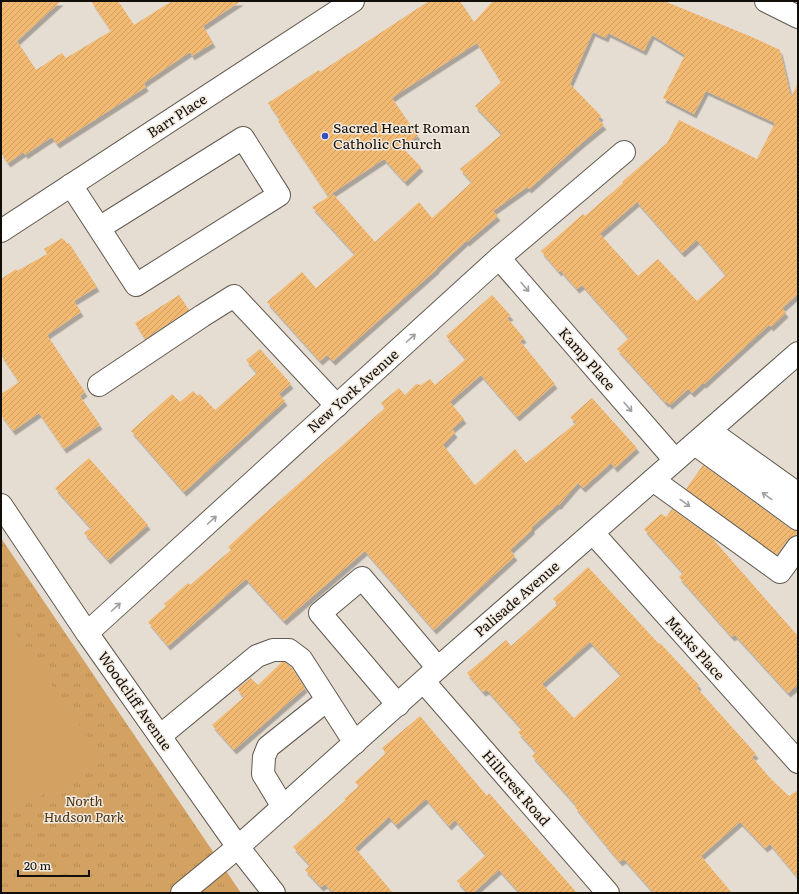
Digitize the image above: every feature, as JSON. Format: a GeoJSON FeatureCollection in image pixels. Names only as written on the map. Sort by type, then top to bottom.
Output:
{"type":"FeatureCollection","features":[{"type":"Feature","properties":{"kind":"street","name":"Barr Place"},"geometry":{"type":"LineString","coordinates":[[1,231],[353,1]]}},
{"type":"Feature","properties":{"kind":"street"},"geometry":{"type":"LineString","coordinates":[[766,1],[798,17]]}},
{"type":"Feature","properties":{"kind":"street"},"geometry":{"type":"LineString","coordinates":[[71,185],[136,285],[279,195],[243,138],[99,228]]}},
{"type":"Feature","properties":{"kind":"street","name":"New York Avenue"},"geometry":{"type":"LineString","coordinates":[[87,634],[499,258],[624,152]]}},
{"type":"Feature","properties":{"kind":"street","name":"Kamp Place"},"geometry":{"type":"LineString","coordinates":[[499,258],[675,460]]}},
{"type":"Feature","properties":{"kind":"street"},"geometry":{"type":"LineString","coordinates":[[99,385],[234,296],[337,406]]}},
{"type":"Feature","properties":{"kind":"street","name":"Palisade Avenue"},"geometry":{"type":"LineString","coordinates":[[182,893],[238,847],[431,675],[675,460],[703,438],[798,353]]}},
{"type":"Feature","properties":{"kind":"street"},"geometry":{"type":"LineString","coordinates":[[703,438],[798,494]]}},
{"type":"Feature","properties":{"kind":"street"},"geometry":{"type":"LineString","coordinates":[[703,438],[798,519]]}},
{"type":"Feature","properties":{"kind":"street"},"geometry":{"type":"LineString","coordinates":[[653,480],[780,572],[797,549]]}},
{"type":"Feature","properties":{"kind":"street","name":"Woodcliff Avenue"},"geometry":{"type":"LineString","coordinates":[[1,505],[87,634],[238,847],[274,893]]}},
{"type":"Feature","properties":{"kind":"street","name":"Marks Place"},"geometry":{"type":"LineString","coordinates":[[593,533],[798,762]]}},
{"type":"Feature","properties":{"kind":"street","name":"Hillcrest Road"},"geometry":{"type":"LineString","coordinates":[[398,705],[320,614],[362,578],[431,675],[608,893]]}},
{"type":"Feature","properties":{"kind":"street"},"geometry":{"type":"LineString","coordinates":[[160,736],[257,656],[273,650],[289,650],[301,659],[355,743]]}},
{"type":"Feature","properties":{"kind":"street"},"geometry":{"type":"LineString","coordinates":[[283,807],[263,774],[264,757],[268,747],[327,700]]}},
{"type":"Feature","properties":{"kind":"green space","name":"North Hudson Park"},"geometry":{"type":"Polygon","coordinates":[[[1,538],[241,893],[1,893],[1,538]]]}},
{"type":"Feature","properties":{"kind":"green space"},"geometry":{"type":"Polygon","coordinates":[[[1,612],[96,749],[91,767],[1,819],[1,612]]]}},
{"type":"Feature","properties":{"kind":"building"},"geometry":{"type":"Polygon","coordinates":[[[1,1],[61,1],[17,41],[36,70],[62,53],[66,58],[111,31],[91,1],[118,1],[134,25],[172,1],[241,1],[203,26],[213,43],[192,56],[190,52],[144,83],[146,87],[57,144],[52,137],[25,155],[24,152],[8,163],[1,153],[1,1]]]}},
{"type":"Feature","properties":{"kind":"building"},"geometry":{"type":"Polygon","coordinates":[[[429,1],[460,1],[474,22],[493,1],[664,1],[780,50],[791,97],[798,83],[798,294],[782,308],[786,313],[771,327],[769,325],[704,384],[703,383],[692,393],[688,389],[670,405],[667,402],[666,403],[617,349],[629,338],[582,285],[577,289],[560,270],[559,272],[541,251],[583,214],[585,216],[667,143],[679,120],[757,159],[775,123],[706,91],[694,114],[663,98],[685,55],[652,35],[644,51],[608,33],[606,38],[593,32],[570,84],[601,116],[598,119],[604,125],[529,189],[527,187],[493,211],[498,216],[467,242],[466,241],[437,269],[333,361],[327,355],[320,361],[267,302],[302,272],[316,288],[355,254],[312,207],[333,194],[375,242],[419,202],[432,218],[472,182],[460,169],[502,134],[475,106],[501,82],[477,43],[399,93],[392,98],[418,136],[402,147],[421,167],[405,182],[384,159],[328,196],[278,121],[280,120],[268,103],[319,70],[320,72],[429,1]],[[637,202],[600,234],[638,276],[658,259],[697,301],[726,275],[697,240],[682,253],[637,202]]]}},
{"type":"Feature","properties":{"kind":"building"},"geometry":{"type":"Polygon","coordinates":[[[62,238],[68,244],[69,243],[97,287],[74,301],[81,312],[47,335],[85,392],[80,396],[100,425],[64,449],[39,413],[13,431],[1,415],[1,394],[19,382],[1,355],[1,279],[16,269],[17,271],[47,254],[44,249],[62,238]]]}},
{"type":"Feature","properties":{"kind":"building"},"geometry":{"type":"Polygon","coordinates":[[[179,295],[189,310],[145,339],[135,323],[179,295]]]}},
{"type":"Feature","properties":{"kind":"building"},"geometry":{"type":"Polygon","coordinates":[[[492,295],[511,316],[507,318],[524,338],[520,341],[555,384],[517,417],[481,375],[450,402],[464,419],[452,429],[455,433],[443,445],[475,485],[515,449],[526,463],[576,423],[570,417],[592,398],[637,448],[615,468],[611,463],[583,488],[578,483],[559,505],[557,505],[532,527],[532,530],[510,550],[515,556],[434,630],[365,551],[284,621],[246,579],[168,646],[148,622],[166,606],[164,604],[188,583],[190,585],[231,550],[228,547],[255,522],[385,408],[381,403],[399,388],[405,395],[416,384],[421,385],[430,379],[435,385],[466,359],[446,336],[492,295]]]}},
{"type":"Feature","properties":{"kind":"building"},"geometry":{"type":"Polygon","coordinates":[[[260,349],[291,384],[279,394],[285,401],[184,492],[131,431],[172,394],[180,402],[193,391],[198,396],[200,394],[215,410],[257,373],[246,360],[260,349]]]}},
{"type":"Feature","properties":{"kind":"building"},"geometry":{"type":"Polygon","coordinates":[[[89,458],[148,525],[108,560],[84,533],[91,528],[55,488],[89,458]]]}},
{"type":"Feature","properties":{"kind":"building"},"geometry":{"type":"Polygon","coordinates":[[[703,465],[791,529],[798,531],[798,535],[788,539],[777,555],[686,489],[703,465]]]}},
{"type":"Feature","properties":{"kind":"building"},"geometry":{"type":"Polygon","coordinates":[[[672,509],[712,538],[798,636],[798,685],[788,693],[735,635],[732,637],[679,577],[683,573],[644,529],[661,514],[666,517],[672,509]]]}},
{"type":"Feature","properties":{"kind":"building"},"geometry":{"type":"Polygon","coordinates":[[[588,567],[699,685],[697,688],[756,754],[752,757],[771,779],[789,796],[798,790],[798,878],[770,844],[765,848],[740,822],[701,856],[732,893],[654,893],[624,859],[620,862],[575,807],[576,805],[532,756],[536,752],[518,732],[522,729],[487,690],[483,692],[467,673],[506,640],[511,646],[558,604],[553,599],[588,567]],[[590,642],[542,684],[574,718],[621,675],[590,642]]]}},
{"type":"Feature","properties":{"kind":"building"},"geometry":{"type":"Polygon","coordinates":[[[282,662],[285,662],[292,668],[305,688],[234,750],[212,725],[244,697],[237,689],[251,678],[258,685],[282,662]]]}},
{"type":"Feature","properties":{"kind":"building"},"geometry":{"type":"Polygon","coordinates":[[[420,716],[487,796],[489,793],[577,893],[520,893],[499,870],[473,893],[468,893],[457,881],[486,855],[455,820],[449,826],[426,799],[396,825],[389,817],[355,848],[393,893],[333,893],[325,884],[321,887],[305,870],[310,865],[293,847],[346,800],[344,799],[359,786],[355,782],[386,753],[382,748],[420,716]]]}},
{"type":"Feature","properties":{"kind":"place","name":"Sacred Heart Roman Catholic Church"},"geometry":{"type":"Point","coordinates":[325,136]}}]}
